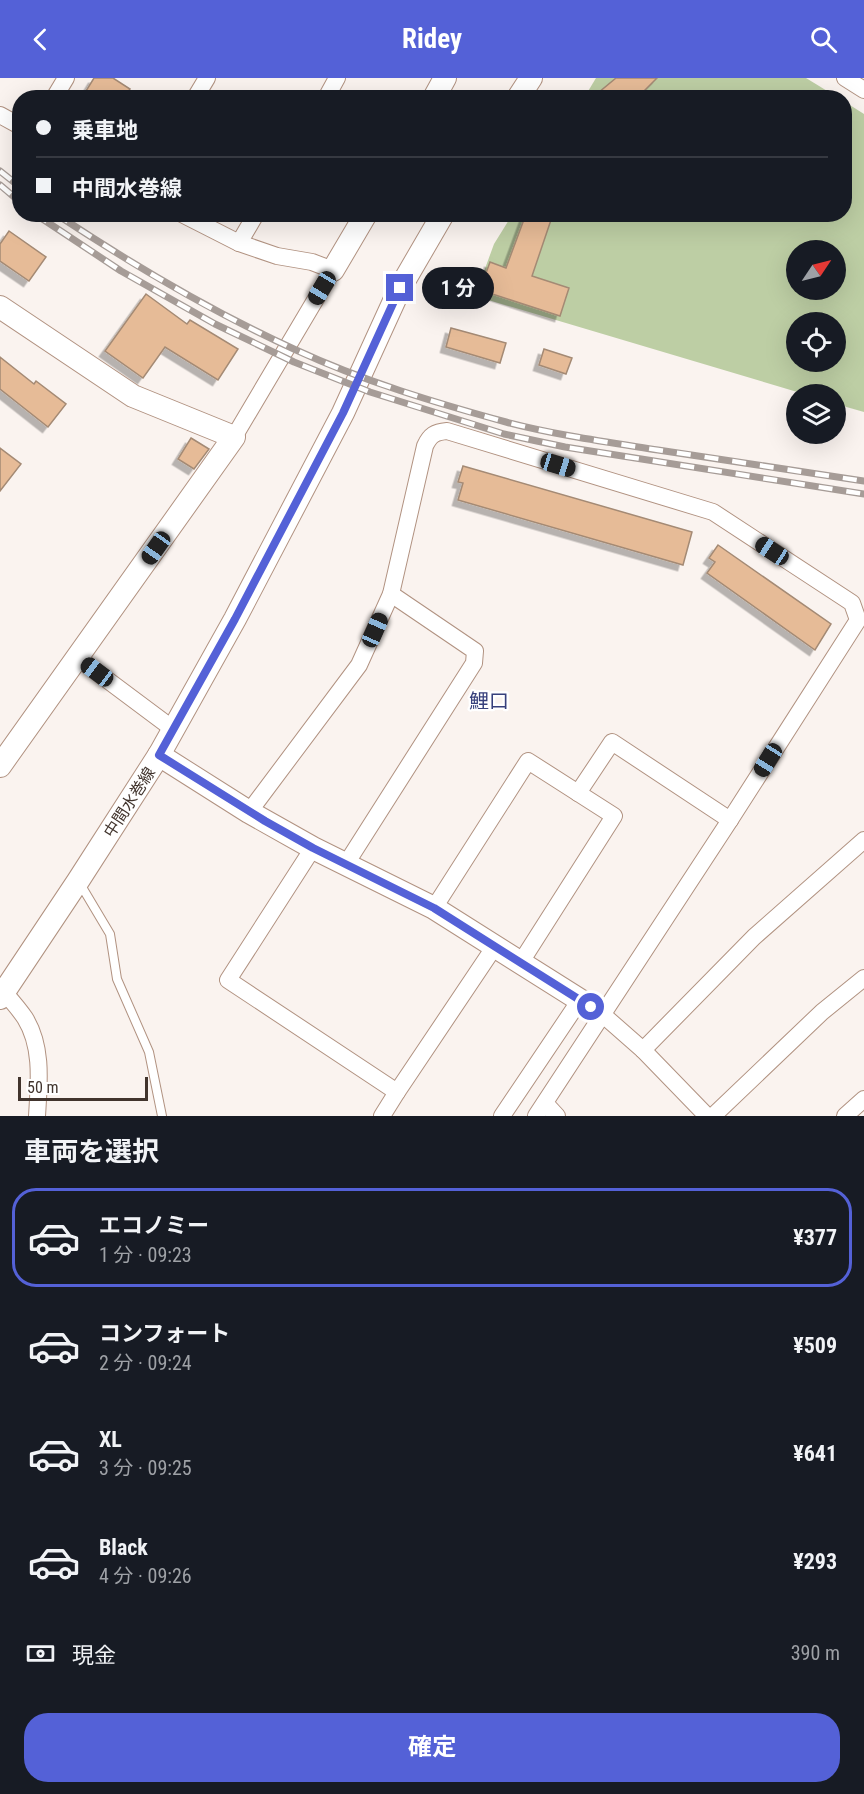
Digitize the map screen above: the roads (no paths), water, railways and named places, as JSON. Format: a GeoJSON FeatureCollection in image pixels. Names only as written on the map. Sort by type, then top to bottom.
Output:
{"type":"FeatureCollection","features":[{"type":"Feature","properties":{"kind":"street"},"geometry":{"type":"LineString","coordinates":[[845,78],[864,90]]}},
{"type":"Feature","properties":{"kind":"street"},"geometry":{"type":"LineString","coordinates":[[198,222],[239,243],[277,256],[312,262],[333,270]]}},
{"type":"Feature","properties":{"kind":"street"},"geometry":{"type":"LineString","coordinates":[[239,243],[251,222]]}},
{"type":"Feature","properties":{"kind":"street"},"geometry":{"type":"LineString","coordinates":[[0,766],[234,437],[361,222]]}},
{"type":"Feature","properties":{"kind":"street","name":"中間水巻線"},"geometry":{"type":"LineString","coordinates":[[2,995],[159,755],[235,619],[343,413],[400,288],[438,222]]}},
{"type":"Feature","properties":{"kind":"street"},"geometry":{"type":"LineString","coordinates":[[0,307],[133,396],[234,437]]}},
{"type":"Feature","properties":{"kind":"street"},"geometry":{"type":"LineString","coordinates":[[249,812],[359,665],[391,594],[425,446],[429,437],[438,432],[447,431],[713,512],[852,603],[858,620],[540,1109],[557,1116]]}},
{"type":"Feature","properties":{"kind":"street"},"geometry":{"type":"LineString","coordinates":[[346,864],[474,663],[475,651],[391,594]]}},
{"type":"Feature","properties":{"kind":"street"},"geometry":{"type":"LineString","coordinates":[[78,658],[173,729]]}},
{"type":"Feature","properties":{"kind":"street"},"geometry":{"type":"LineString","coordinates":[[578,793],[612,741],[730,820]]}},
{"type":"Feature","properties":{"kind":"street"},"geometry":{"type":"LineString","coordinates":[[159,755],[249,812],[313,848],[434,908],[602,1014],[643,1050],[707,1116]]}},
{"type":"Feature","properties":{"kind":"street"},"geometry":{"type":"LineString","coordinates":[[434,908],[528,761],[614,816],[521,962]]}},
{"type":"Feature","properties":{"kind":"street"},"geometry":{"type":"LineString","coordinates":[[643,1050],[754,937],[864,840]]}},
{"type":"Feature","properties":{"kind":"street"},"geometry":{"type":"LineString","coordinates":[[313,848],[228,980],[397,1092]]}},
{"type":"Feature","properties":{"kind":"street"},"geometry":{"type":"LineString","coordinates":[[382,1116],[495,946]]}},
{"type":"Feature","properties":{"kind":"street"},"geometry":{"type":"LineString","coordinates":[[713,1116],[822,1012],[864,978]]}},
{"type":"Feature","properties":{"kind":"street"},"geometry":{"type":"LineString","coordinates":[[2,995],[25,1018],[34,1039],[39,1074],[37,1116]]}},
{"type":"Feature","properties":{"kind":"street"},"geometry":{"type":"LineString","coordinates":[[502,1116],[580,1000]]}},
{"type":"Feature","properties":{"kind":"street"},"geometry":{"type":"LineString","coordinates":[[845,1116],[864,1099]]}},
{"type":"Feature","properties":{"kind":"lane"},"geometry":{"type":"LineString","coordinates":[[78,881],[110,934],[117,979],[149,1052],[162,1116]]}},
{"type":"Feature","properties":{"kind":"railway"},"geometry":{"type":"LineString","coordinates":[[0,171],[12,181]]}},
{"type":"Feature","properties":{"kind":"railway"},"geometry":{"type":"LineString","coordinates":[[0,185],[12,195]]}},
{"type":"Feature","properties":{"kind":"railway"},"geometry":{"type":"LineString","coordinates":[[47,222],[121,271],[215,324],[294,362],[370,392],[504,434],[565,447],[864,494]]}},
{"type":"Feature","properties":{"kind":"railway"},"geometry":{"type":"LineString","coordinates":[[69,222],[203,304],[234,320],[347,372],[400,390],[525,427],[864,481]]}},
{"type":"Feature","properties":{"kind":"district","name":"鯉口"},"geometry":{"type":"Point","coordinates":[489,701]}}]}
